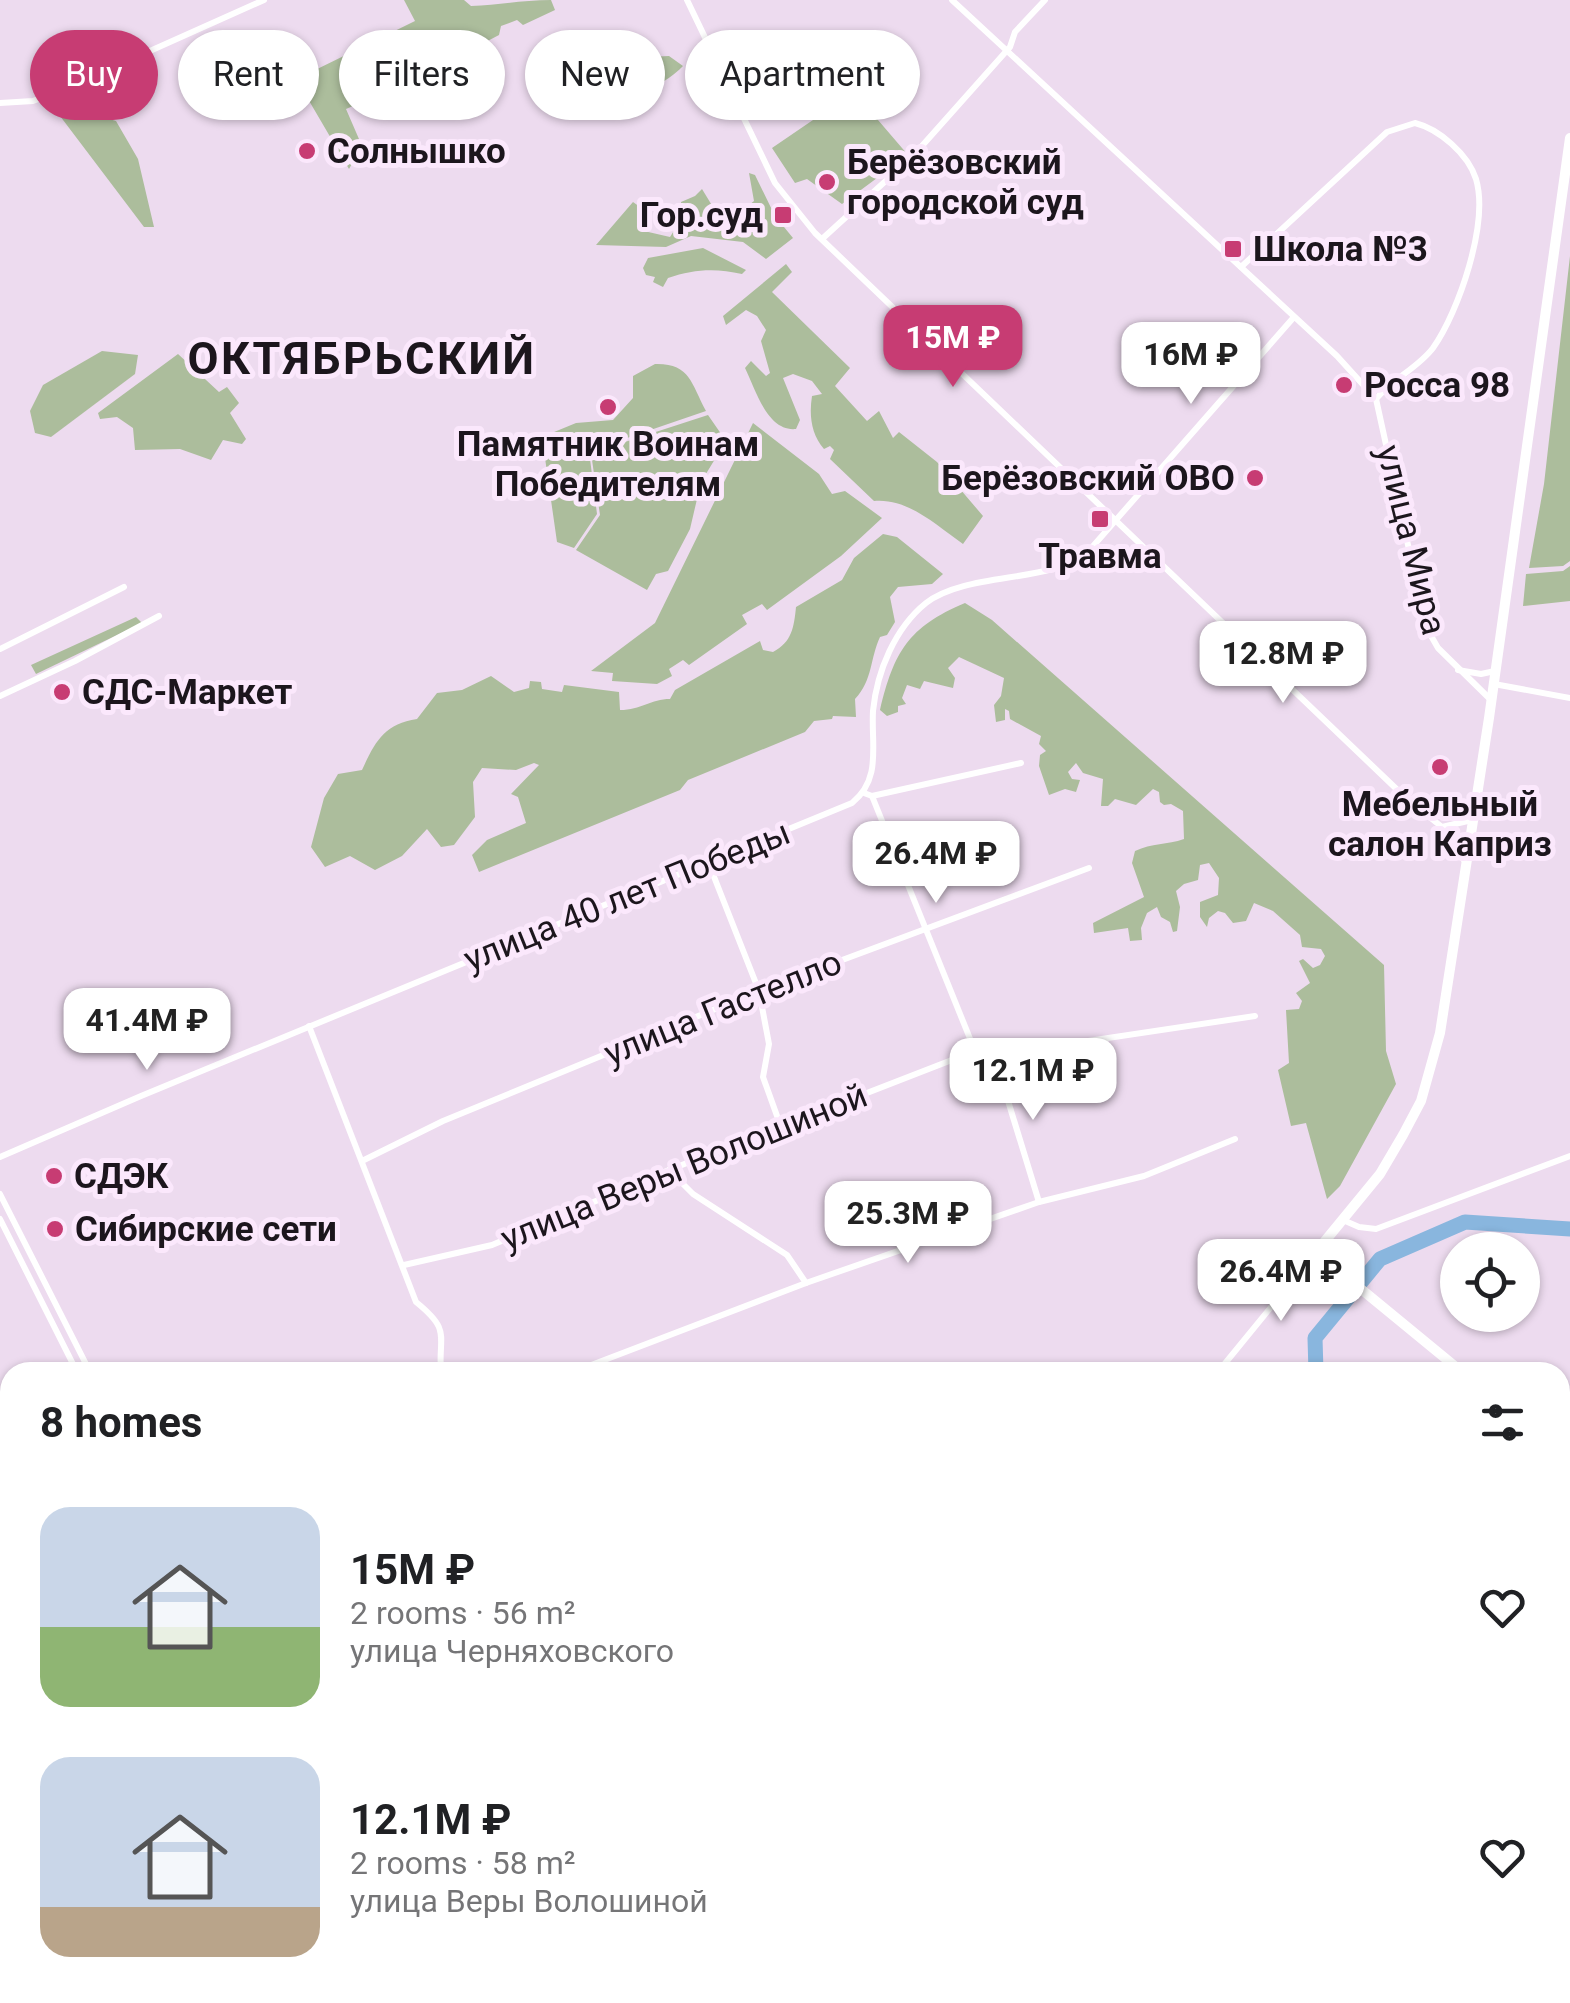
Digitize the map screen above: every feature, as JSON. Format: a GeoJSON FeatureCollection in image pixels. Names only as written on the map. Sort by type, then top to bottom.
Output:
{"type":"FeatureCollection","features":[{"type":"Feature","properties":{"kind":"main road"},"geometry":{"type":"LineString","coordinates":[[1450,1362],[1316,1252],[1380,1174],[1420,1101],[1436,1048],[1451,976],[1492,701],[1570,138]]}},
{"type":"Feature","properties":{"kind":"street"},"geometry":{"type":"LineString","coordinates":[[0,103],[32,101],[94,78],[264,0]]}},
{"type":"Feature","properties":{"kind":"street"},"geometry":{"type":"LineString","coordinates":[[687,0],[775,184],[792,208],[1115,521],[1408,800],[1442,827],[1466,863]]}},
{"type":"Feature","properties":{"kind":"street","name":"улица Мира"},"geometry":{"type":"LineString","coordinates":[[952,0],[1338,356],[1376,399],[1426,627],[1438,648],[1492,701]]}},
{"type":"Feature","properties":{"kind":"street"},"geometry":{"type":"LineString","coordinates":[[822,240],[913,156],[1046,0]]}},
{"type":"Feature","properties":{"kind":"street"},"geometry":{"type":"LineString","coordinates":[[1241,267],[1387,132],[1416,123],[1440,134],[1465,160],[1476,179],[1478,206],[1472,256],[1451,320],[1430,352],[1385,387],[1376,399]]}},
{"type":"Feature","properties":{"kind":"street"},"geometry":{"type":"LineString","coordinates":[[1255,1016],[994,1055],[976,1051],[868,794],[873,768],[874,708],[881,674],[890,648],[907,622],[928,601],[950,590],[1055,568],[1087,553],[1294,317]]}},
{"type":"Feature","properties":{"kind":"street"},"geometry":{"type":"LineString","coordinates":[[0,649],[124,587]]}},
{"type":"Feature","properties":{"kind":"street"},"geometry":{"type":"LineString","coordinates":[[0,696],[75,662],[159,616]]}},
{"type":"Feature","properties":{"kind":"street","name":"улица Мира"},"geometry":{"type":"LineString","coordinates":[[1458,670],[1481,674],[1496,670]]}},
{"type":"Feature","properties":{"kind":"street"},"geometry":{"type":"LineString","coordinates":[[1494,684],[1570,698]]}},
{"type":"Feature","properties":{"kind":"street","name":"улица 40 лет Победы"},"geometry":{"type":"LineString","coordinates":[[0,1157],[309,1026],[709,864],[868,794],[1021,763]]}},
{"type":"Feature","properties":{"kind":"street"},"geometry":{"type":"LineString","coordinates":[[1442,827],[1472,820]]}},
{"type":"Feature","properties":{"kind":"street"},"geometry":{"type":"LineString","coordinates":[[709,864],[759,991],[769,1044],[763,1077],[781,1127]]}},
{"type":"Feature","properties":{"kind":"street","name":"улица Гастелло"},"geometry":{"type":"LineString","coordinates":[[362,1161],[442,1122],[759,991],[1089,868]]}},
{"type":"Feature","properties":{"kind":"street"},"geometry":{"type":"LineString","coordinates":[[309,1026],[416,1302],[434,1316],[444,1338],[441,1362]]}},
{"type":"Feature","properties":{"kind":"street","name":"улица Веры Волошиной"},"geometry":{"type":"LineString","coordinates":[[404,1265],[492,1245],[669,1170],[976,1051]]}},
{"type":"Feature","properties":{"kind":"street"},"geometry":{"type":"LineString","coordinates":[[994,1055],[1038,1202]]}},
{"type":"Feature","properties":{"kind":"street"},"geometry":{"type":"LineString","coordinates":[[599,1362],[806,1283],[1038,1202],[1144,1176],[1235,1140]]}},
{"type":"Feature","properties":{"kind":"street"},"geometry":{"type":"LineString","coordinates":[[1342,1220],[1376,1229],[1570,1156]]}},
{"type":"Feature","properties":{"kind":"street"},"geometry":{"type":"LineString","coordinates":[[669,1170],[694,1194],[787,1254],[806,1283]]}},
{"type":"Feature","properties":{"kind":"street"},"geometry":{"type":"LineString","coordinates":[[0,1194],[85,1362]]}},
{"type":"Feature","properties":{"kind":"street"},"geometry":{"type":"LineString","coordinates":[[0,1219],[72,1362]]}},
{"type":"Feature","properties":{"kind":"street"},"geometry":{"type":"LineString","coordinates":[[1226,1362],[1316,1252]]}},
{"type":"Feature","properties":{"kind":"green space"},"geometry":{"type":"Polygon","coordinates":[[[404,0],[464,0],[471,6],[551,0],[555,10],[523,25],[517,20],[500,30],[397,30],[415,21],[404,0]]]}},
{"type":"Feature","properties":{"kind":"green space"},"geometry":{"type":"Polygon","coordinates":[[[665,56],[683,66],[665,81],[665,56]]]}},
{"type":"Feature","properties":{"kind":"green space"},"geometry":{"type":"Polygon","coordinates":[[[339,58],[339,120],[351,120],[362,146],[349,169],[319,118],[319,68],[339,58]]]}},
{"type":"Feature","properties":{"kind":"green space"},"geometry":{"type":"Polygon","coordinates":[[[63,120],[116,121],[138,159],[154,227],[144,227],[63,120]]]}},
{"type":"Feature","properties":{"kind":"green space"},"geometry":{"type":"Polygon","coordinates":[[[813,120],[878,120],[908,155],[842,204],[807,179],[795,183],[772,148],[813,120]]]}},
{"type":"Feature","properties":{"kind":"green space"},"geometry":{"type":"Polygon","coordinates":[[[749,173],[755,175],[775,216],[793,238],[766,259],[743,242],[691,236],[666,247],[596,245],[633,202],[644,210],[644,231],[670,237],[682,218],[681,202],[702,189],[716,212],[739,213],[754,201],[749,173]]]}},
{"type":"Feature","properties":{"kind":"green space"},"geometry":{"type":"Polygon","coordinates":[[[703,248],[746,270],[742,274],[714,270],[687,273],[668,278],[663,287],[653,282],[655,277],[646,275],[643,268],[648,258],[703,248]]]}},
{"type":"Feature","properties":{"kind":"green space"},"geometry":{"type":"Polygon","coordinates":[[[1570,256],[1570,561],[1563,566],[1529,568],[1544,484],[1570,256]]]}},
{"type":"Feature","properties":{"kind":"green space"},"geometry":{"type":"Polygon","coordinates":[[[786,264],[792,272],[772,292],[850,368],[835,386],[867,421],[879,411],[893,438],[899,432],[937,462],[983,516],[963,544],[910,508],[874,501],[830,459],[834,450],[830,446],[824,449],[812,424],[812,396],[822,394],[812,381],[793,374],[783,378],[800,420],[796,429],[777,424],[764,408],[745,368],[751,361],[766,376],[770,373],[761,341],[766,330],[757,316],[746,310],[726,325],[723,316],[786,264]]]}},
{"type":"Feature","properties":{"kind":"green space"},"geometry":{"type":"Polygon","coordinates":[[[102,351],[138,355],[135,374],[51,437],[35,433],[30,411],[43,385],[102,351]]]}},
{"type":"Feature","properties":{"kind":"green space"},"geometry":{"type":"Polygon","coordinates":[[[178,354],[219,392],[227,387],[239,403],[230,413],[246,439],[242,444],[223,440],[211,460],[180,449],[135,450],[133,428],[117,417],[100,419],[98,413],[178,354]]]}},
{"type":"Feature","properties":{"kind":"green space"},"geometry":{"type":"Polygon","coordinates":[[[655,364],[683,371],[706,411],[589,451],[597,514],[574,548],[557,542],[542,437],[576,423],[613,420],[633,398],[633,376],[655,364]]]}},
{"type":"Feature","properties":{"kind":"green space"},"geometry":{"type":"Polygon","coordinates":[[[708,415],[726,441],[701,482],[690,529],[668,571],[656,574],[647,590],[576,550],[600,515],[591,453],[708,415]]]}},
{"type":"Feature","properties":{"kind":"green space"},"geometry":{"type":"Polygon","coordinates":[[[753,423],[819,474],[832,494],[845,491],[882,518],[841,556],[767,610],[762,604],[742,615],[747,624],[689,665],[683,660],[669,669],[672,676],[657,684],[612,681],[613,673],[591,671],[655,623],[753,423]]]}},
{"type":"Feature","properties":{"kind":"green space"},"geometry":{"type":"Polygon","coordinates":[[[883,534],[897,537],[943,574],[932,584],[898,587],[890,597],[895,622],[887,635],[880,637],[865,684],[855,699],[856,717],[833,716],[814,721],[805,732],[688,780],[680,790],[479,872],[472,855],[487,840],[526,823],[518,797],[511,794],[539,765],[534,763],[516,770],[482,768],[473,782],[475,817],[454,845],[441,847],[427,829],[402,856],[375,870],[350,856],[325,867],[311,847],[324,798],[338,774],[362,770],[382,736],[396,725],[417,719],[437,693],[462,690],[491,676],[514,692],[529,688],[530,681],[541,682],[542,689],[562,692],[564,685],[619,692],[620,710],[670,699],[675,690],[760,641],[763,650],[773,652],[779,648],[791,633],[796,607],[842,580],[854,558],[883,534]]]}},
{"type":"Feature","properties":{"kind":"green space"},"geometry":{"type":"Polygon","coordinates":[[[1570,566],[1570,601],[1523,606],[1526,574],[1563,571],[1570,566]]]}},
{"type":"Feature","properties":{"kind":"green space"},"geometry":{"type":"Polygon","coordinates":[[[965,603],[992,620],[1384,965],[1386,1051],[1396,1084],[1340,1186],[1327,1199],[1306,1123],[1291,1126],[1278,1070],[1289,1063],[1286,1010],[1299,1009],[1302,1001],[1296,993],[1310,983],[1299,961],[1303,959],[1313,968],[1320,965],[1325,956],[1321,949],[1302,947],[1300,935],[1273,911],[1254,903],[1246,921],[1233,923],[1218,911],[1209,918],[1207,927],[1200,917],[1200,902],[1218,895],[1219,878],[1209,863],[1200,865],[1198,880],[1176,891],[1180,907],[1177,931],[1173,932],[1157,907],[1147,913],[1141,928],[1142,940],[1130,941],[1128,928],[1094,933],[1093,923],[1144,897],[1132,863],[1135,851],[1184,839],[1183,811],[1171,804],[1164,805],[1159,792],[1153,789],[1136,805],[1115,799],[1108,806],[1101,806],[1103,779],[1083,773],[1076,763],[1068,772],[1072,779],[1080,780],[1076,792],[1065,789],[1049,795],[1039,766],[1040,755],[1046,751],[1039,744],[1041,736],[1010,719],[1005,709],[1005,720],[996,722],[994,705],[1001,696],[1004,678],[959,657],[948,668],[955,678],[953,688],[924,681],[920,689],[907,685],[902,698],[906,704],[898,706],[898,712],[887,716],[880,710],[891,672],[906,644],[930,622],[965,603]]]}},
{"type":"Feature","properties":{"kind":"green space"},"geometry":{"type":"Polygon","coordinates":[[[136,617],[142,623],[36,674],[31,665],[136,617]]]}},
{"type":"Feature","properties":{"kind":"waterway"},"geometry":{"type":"LineString","coordinates":[[1316,1362],[1315,1338],[1380,1259],[1465,1222],[1570,1229]]}},
{"type":"Feature","properties":{"kind":"place","name":"Солнышко"},"geometry":{"type":"Point","coordinates":[307,151]}},
{"type":"Feature","properties":{"kind":"place","name":"Берёзовский городской суд"},"geometry":{"type":"Point","coordinates":[827,182]}},
{"type":"Feature","properties":{"kind":"place","name":"Гор.суд"},"geometry":{"type":"Point","coordinates":[783,215]}},
{"type":"Feature","properties":{"kind":"place","name":"Школа №3"},"geometry":{"type":"Point","coordinates":[1233,249]}},
{"type":"Feature","properties":{"kind":"place","name":"Росса 98"},"geometry":{"type":"Point","coordinates":[1344,385]}},
{"type":"Feature","properties":{"kind":"place","name":"Памятник Воинам Победителям"},"geometry":{"type":"Point","coordinates":[608,407]}},
{"type":"Feature","properties":{"kind":"place","name":"Берёзовский ОВО"},"geometry":{"type":"Point","coordinates":[1255,478]}},
{"type":"Feature","properties":{"kind":"place","name":"Травма"},"geometry":{"type":"Point","coordinates":[1100,519]}},
{"type":"Feature","properties":{"kind":"place","name":"СДС-Маркет"},"geometry":{"type":"Point","coordinates":[62,692]}},
{"type":"Feature","properties":{"kind":"place","name":"Мебельный салон Каприз"},"geometry":{"type":"Point","coordinates":[1440,767]}},
{"type":"Feature","properties":{"kind":"place","name":"СДЭК"},"geometry":{"type":"Point","coordinates":[54,1176]}},
{"type":"Feature","properties":{"kind":"place","name":"Сибирские сети"},"geometry":{"type":"Point","coordinates":[55,1229]}},
{"type":"Feature","properties":{"kind":"district","name":"ОКТЯБРЬСКИЙ"},"geometry":{"type":"Point","coordinates":[362,358]}}]}
